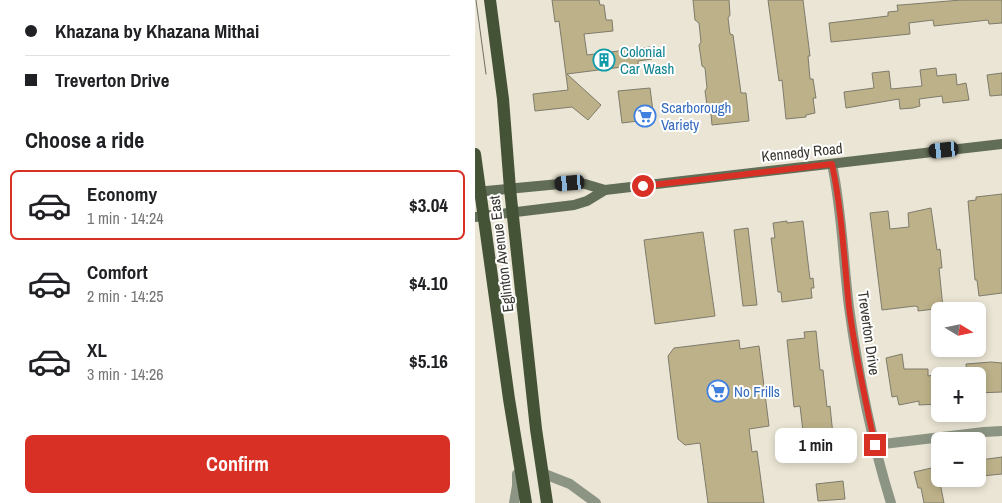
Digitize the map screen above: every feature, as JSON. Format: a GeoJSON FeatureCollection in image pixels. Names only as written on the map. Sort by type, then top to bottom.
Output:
{"type":"FeatureCollection","features":[{"type":"Feature","properties":{"kind":"main road","name":"Eglinton Avenue East"},"geometry":{"type":"LineString","coordinates":[[491,0],[503,99],[510,189],[547,503]]}},
{"type":"Feature","properties":{"kind":"main road","name":"Kennedy Road"},"geometry":{"type":"LineString","coordinates":[[477,192],[570,183],[585,184],[605,190],[1002,144]]}},
{"type":"Feature","properties":{"kind":"main road","name":"Eglinton Avenue East"},"geometry":{"type":"LineString","coordinates":[[475,154],[479,216],[527,503]]}},
{"type":"Feature","properties":{"kind":"main road","name":"Kennedy Road"},"geometry":{"type":"LineString","coordinates":[[479,216],[574,205],[587,201],[605,190]]}},
{"type":"Feature","properties":{"kind":"street","name":"Treverton Drive"},"geometry":{"type":"LineString","coordinates":[[832,164],[837,188],[849,308],[858,368],[875,445],[891,503]]}},
{"type":"Feature","properties":{"kind":"street"},"geometry":{"type":"LineString","coordinates":[[875,445],[1002,431]]}},
{"type":"Feature","properties":{"kind":"street"},"geometry":{"type":"LineString","coordinates":[[514,503],[517,486],[517,448]]}},
{"type":"Feature","properties":{"kind":"street"},"geometry":{"type":"LineString","coordinates":[[542,473],[570,484],[596,503]]}},
{"type":"Feature","properties":{"kind":"building"},"geometry":{"type":"Polygon","coordinates":[[[552,0],[599,0],[600,5],[604,5],[606,20],[612,20],[613,31],[584,34],[587,55],[650,47],[652,59],[638,61],[638,65],[567,74],[601,105],[588,120],[572,107],[535,111],[533,94],[568,90],[559,21],[555,22],[552,0]]]}},
{"type":"Feature","properties":{"kind":"building"},"geometry":{"type":"Polygon","coordinates":[[[693,0],[729,0],[730,15],[728,18],[730,34],[733,35],[741,93],[746,93],[749,121],[712,125],[705,91],[707,88],[705,68],[702,66],[699,45],[701,42],[699,23],[695,20],[693,0]]]}},
{"type":"Feature","properties":{"kind":"building"},"geometry":{"type":"Polygon","coordinates":[[[768,0],[803,0],[810,56],[808,56],[810,79],[813,79],[816,98],[813,98],[815,113],[806,115],[806,117],[786,119],[782,80],[779,81],[768,0]]]}},
{"type":"Feature","properties":{"kind":"building"},"geometry":{"type":"Polygon","coordinates":[[[961,0],[1002,0],[1002,23],[989,24],[988,20],[934,26],[933,20],[909,23],[910,34],[831,42],[829,23],[888,16],[888,12],[898,11],[897,5],[961,0]]]}},
{"type":"Feature","properties":{"kind":"building"},"geometry":{"type":"Polygon","coordinates":[[[936,68],[937,76],[956,74],[957,85],[966,83],[969,100],[943,103],[942,96],[919,99],[920,106],[913,108],[900,109],[899,99],[846,108],[844,92],[874,88],[872,73],[889,71],[891,89],[922,86],[920,70],[936,68]]]}},
{"type":"Feature","properties":{"kind":"building"},"geometry":{"type":"Polygon","coordinates":[[[1002,73],[1002,95],[990,96],[987,75],[1002,73]]]}},
{"type":"Feature","properties":{"kind":"building"},"geometry":{"type":"Polygon","coordinates":[[[650,88],[654,119],[622,123],[618,91],[650,88]]]}},
{"type":"Feature","properties":{"kind":"building"},"geometry":{"type":"Polygon","coordinates":[[[1002,194],[1002,293],[979,296],[977,280],[975,280],[968,201],[976,200],[976,197],[1002,194]]]}},
{"type":"Feature","properties":{"kind":"building"},"geometry":{"type":"Polygon","coordinates":[[[931,208],[937,250],[940,249],[942,268],[939,268],[942,302],[931,302],[931,309],[918,311],[918,307],[915,306],[882,310],[870,213],[888,211],[890,229],[909,227],[908,213],[931,208]]]}},
{"type":"Feature","properties":{"kind":"building"},"geometry":{"type":"Polygon","coordinates":[[[787,221],[787,223],[803,221],[810,279],[813,278],[814,288],[811,288],[812,298],[782,302],[781,292],[778,292],[771,238],[775,238],[773,223],[787,221]]]}},
{"type":"Feature","properties":{"kind":"building"},"geometry":{"type":"Polygon","coordinates":[[[748,228],[757,305],[743,306],[734,230],[748,228]]]}},
{"type":"Feature","properties":{"kind":"building"},"geometry":{"type":"Polygon","coordinates":[[[703,232],[715,316],[655,324],[644,240],[703,232]]]}},
{"type":"Feature","properties":{"kind":"building"},"geometry":{"type":"Polygon","coordinates":[[[816,331],[820,370],[823,370],[827,407],[830,406],[835,454],[806,457],[800,406],[794,407],[787,340],[805,338],[804,332],[816,331]]]}},
{"type":"Feature","properties":{"kind":"building","name":"No Frills"},"geometry":{"type":"Polygon","coordinates":[[[739,340],[740,349],[759,346],[769,426],[749,429],[752,452],[757,451],[764,503],[708,503],[700,443],[685,445],[678,439],[668,356],[674,348],[739,340]]]}},
{"type":"Feature","properties":{"kind":"building"},"geometry":{"type":"Polygon","coordinates":[[[902,354],[904,369],[928,369],[928,376],[931,375],[931,404],[919,405],[919,401],[899,405],[897,396],[892,397],[886,358],[902,354]]]}},
{"type":"Feature","properties":{"kind":"building"},"geometry":{"type":"Polygon","coordinates":[[[1002,363],[1002,392],[986,393],[986,367],[966,367],[966,364],[1002,363]]]}},
{"type":"Feature","properties":{"kind":"building"},"geometry":{"type":"Polygon","coordinates":[[[1002,457],[1002,474],[986,476],[986,459],[1002,457]]]}},
{"type":"Feature","properties":{"kind":"building"},"geometry":{"type":"Polygon","coordinates":[[[931,468],[931,487],[941,487],[944,503],[924,503],[921,488],[918,488],[914,472],[931,468]]]}},
{"type":"Feature","properties":{"kind":"building"},"geometry":{"type":"Polygon","coordinates":[[[843,481],[845,499],[818,501],[816,484],[843,481]]]}},
{"type":"Feature","properties":{"kind":"tram line"},"geometry":{"type":"LineString","coordinates":[[476,0],[486,74]]}},
{"type":"Feature","properties":{"kind":"place","name":"Colonial Car Wash"},"geometry":{"type":"Point","coordinates":[604,60]}},
{"type":"Feature","properties":{"kind":"place","name":"Scarborough Variety"},"geometry":{"type":"Point","coordinates":[645,116]}},
{"type":"Feature","properties":{"kind":"place","name":"No Frills"},"geometry":{"type":"Point","coordinates":[718,391]}},
{"type":"Feature","properties":{"kind":"route"},"geometry":{"type":"LineString","coordinates":[[643,186],[832,164],[837,188],[849,308],[859,376],[875,445]]}}]}
